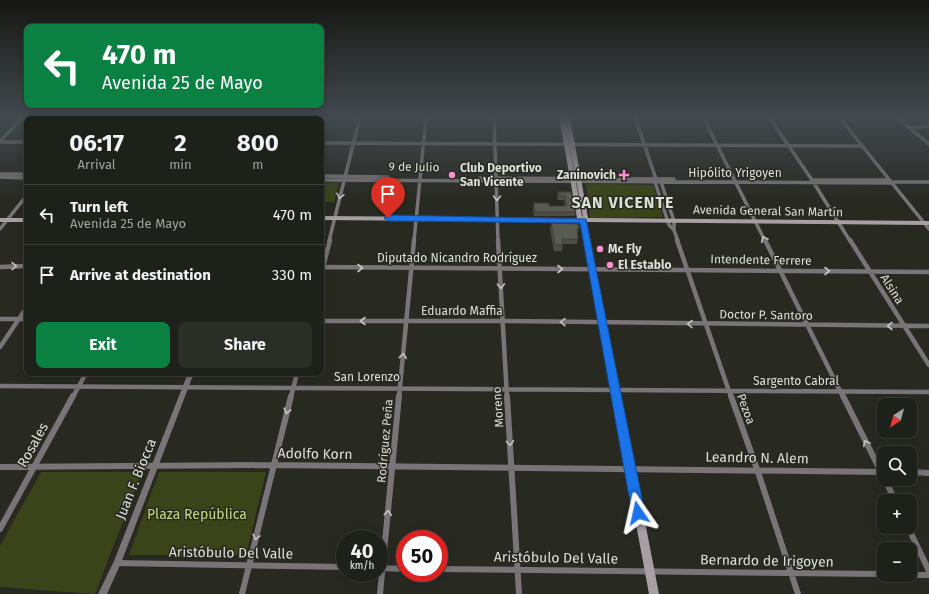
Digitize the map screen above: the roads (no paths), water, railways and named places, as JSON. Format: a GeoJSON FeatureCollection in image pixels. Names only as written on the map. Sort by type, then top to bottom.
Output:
{"type":"FeatureCollection","features":[{"type":"Feature","properties":{"kind":"main road"},"geometry":{"type":"LineString","coordinates":[[570,145],[580,217],[584,222],[614,389],[654,594]]}},
{"type":"Feature","properties":{"kind":"main road"},"geometry":{"type":"LineString","coordinates":[[0,215],[9,218],[24,220]]}},
{"type":"Feature","properties":{"kind":"main road"},"geometry":{"type":"LineString","coordinates":[[0,220],[24,216]]}},
{"type":"Feature","properties":{"kind":"main road"},"geometry":{"type":"LineString","coordinates":[[324,218],[335,220]]}},
{"type":"Feature","properties":{"kind":"main road"},"geometry":{"type":"LineString","coordinates":[[324,222],[335,220]]}},
{"type":"Feature","properties":{"kind":"main road","name":"Avenida General San Martín"},"geometry":{"type":"LineString","coordinates":[[335,220],[928,226]]}},
{"type":"Feature","properties":{"kind":"street"},"geometry":{"type":"LineString","coordinates":[[324,261],[353,145]]}},
{"type":"Feature","properties":{"kind":"street","name":"Rodríguez Peña"},"geometry":{"type":"LineString","coordinates":[[386,530],[413,268],[416,220],[424,145]]}},
{"type":"Feature","properties":{"kind":"street","name":"Moreno"},"geometry":{"type":"LineString","coordinates":[[495,145],[497,221],[518,570],[518,594]]}},
{"type":"Feature","properties":{"kind":"street"},"geometry":{"type":"LineString","coordinates":[[624,145],[862,146],[890,182],[928,226]]}},
{"type":"Feature","properties":{"kind":"street"},"geometry":{"type":"LineString","coordinates":[[645,145],[672,224]]}},
{"type":"Feature","properties":{"kind":"street"},"geometry":{"type":"LineString","coordinates":[[717,145],[877,463]]}},
{"type":"Feature","properties":{"kind":"street","name":"Alsina"},"geometry":{"type":"LineString","coordinates":[[788,145],[841,225],[929,364]]}},
{"type":"Feature","properties":{"kind":"street"},"geometry":{"type":"LineString","coordinates":[[0,174],[24,174]]}},
{"type":"Feature","properties":{"kind":"street","name":"9 de Julio"},"geometry":{"type":"LineString","coordinates":[[324,176],[344,178],[576,180]]}},
{"type":"Feature","properties":{"kind":"street"},"geometry":{"type":"LineString","coordinates":[[0,177],[24,178]]}},
{"type":"Feature","properties":{"kind":"street","name":"9 de Julio"},"geometry":{"type":"LineString","coordinates":[[324,180],[344,178]]}},
{"type":"Feature","properties":{"kind":"street","name":"Hipólito Yrigoyen"},"geometry":{"type":"LineString","coordinates":[[576,180],[929,182]]}},
{"type":"Feature","properties":{"kind":"street"},"geometry":{"type":"LineString","coordinates":[[656,180],[661,182],[672,224]]}},
{"type":"Feature","properties":{"kind":"street","name":"Hipólito Yrigoyen"},"geometry":{"type":"LineString","coordinates":[[661,182],[735,181]]}},
{"type":"Feature","properties":{"kind":"street"},"geometry":{"type":"LineString","coordinates":[[0,229],[24,199]]}},
{"type":"Feature","properties":{"kind":"street","name":"Pezoa"},"geometry":{"type":"LineString","coordinates":[[672,224],[705,324],[757,469],[798,594]]}},
{"type":"Feature","properties":{"kind":"street"},"geometry":{"type":"LineString","coordinates":[[0,267],[24,266]]}},
{"type":"Feature","properties":{"kind":"street","name":"Diputado Nicandro Rodríguez"},"geometry":{"type":"LineString","coordinates":[[324,268],[592,269]]}},
{"type":"Feature","properties":{"kind":"street","name":"Intendente Ferrere"},"geometry":{"type":"LineString","coordinates":[[592,269],[929,272]]}},
{"type":"Feature","properties":{"kind":"street"},"geometry":{"type":"LineString","coordinates":[[0,347],[24,312]]}},
{"type":"Feature","properties":{"kind":"street"},"geometry":{"type":"LineString","coordinates":[[0,319],[24,319]]}},
{"type":"Feature","properties":{"kind":"street","name":"Eduardo Maffia"},"geometry":{"type":"LineString","coordinates":[[324,321],[503,321],[602,323]]}},
{"type":"Feature","properties":{"kind":"street","name":"Doctor P. Santoro"},"geometry":{"type":"LineString","coordinates":[[602,323],[929,326]]}},
{"type":"Feature","properties":{"kind":"street","name":"Rosales"},"geometry":{"type":"LineString","coordinates":[[0,529],[84,376]]}},
{"type":"Feature","properties":{"kind":"street","name":"Juan F. Biocca"},"geometry":{"type":"LineString","coordinates":[[102,594],[156,466],[190,376]]}},
{"type":"Feature","properties":{"kind":"street"},"geometry":{"type":"LineString","coordinates":[[242,594],[296,376]]}},
{"type":"Feature","properties":{"kind":"street","name":"San Lorenzo"},"geometry":{"type":"LineString","coordinates":[[0,386],[614,389]]}},
{"type":"Feature","properties":{"kind":"street","name":"Sargento Cabral"},"geometry":{"type":"LineString","coordinates":[[614,389],[929,392]]}},
{"type":"Feature","properties":{"kind":"street","name":"Adolfo Korn"},"geometry":{"type":"LineString","coordinates":[[0,467],[273,465],[512,469],[630,469]]}},
{"type":"Feature","properties":{"kind":"street","name":"Leandro N. Alem"},"geometry":{"type":"LineString","coordinates":[[630,469],[757,469],[877,475]]}},
{"type":"Feature","properties":{"kind":"street"},"geometry":{"type":"LineString","coordinates":[[917,472],[929,473]]}},
{"type":"Feature","properties":{"kind":"street"},"geometry":{"type":"LineString","coordinates":[[911,534],[929,571]]}},
{"type":"Feature","properties":{"kind":"street","name":"Aristóbulo Del Valle"},"geometry":{"type":"LineString","coordinates":[[116,563],[249,564],[336,567]]}},
{"type":"Feature","properties":{"kind":"street","name":"Aristóbulo Del Valle"},"geometry":{"type":"LineString","coordinates":[[448,569],[650,571]]}},
{"type":"Feature","properties":{"kind":"street","name":"Bernardo de Irigoyen"},"geometry":{"type":"LineString","coordinates":[[650,571],[877,574]]}},
{"type":"Feature","properties":{"kind":"street"},"geometry":{"type":"LineString","coordinates":[[917,575],[929,575]]}},
{"type":"Feature","properties":{"kind":"street","name":"Rodríguez Peña"},"geometry":{"type":"LineString","coordinates":[[380,582],[380,594]]}},
{"type":"Feature","properties":{"kind":"place","name":"Club Deportivo San Vicente"},"geometry":{"type":"Point","coordinates":[452,175]}},
{"type":"Feature","properties":{"kind":"place","name":"Zaninovich"},"geometry":{"type":"Point","coordinates":[624,175]}},
{"type":"Feature","properties":{"kind":"place","name":"Mc Fly"},"geometry":{"type":"Point","coordinates":[600,249]}},
{"type":"Feature","properties":{"kind":"place","name":"El Establo"},"geometry":{"type":"Point","coordinates":[610,265]}},
{"type":"Feature","properties":{"kind":"district","name":"SAN VICENTE"},"geometry":{"type":"Point","coordinates":[623,202]}},
{"type":"Feature","properties":{"kind":"park label","name":"Plaza República"},"geometry":{"type":"Point","coordinates":[197,514]}}]}
